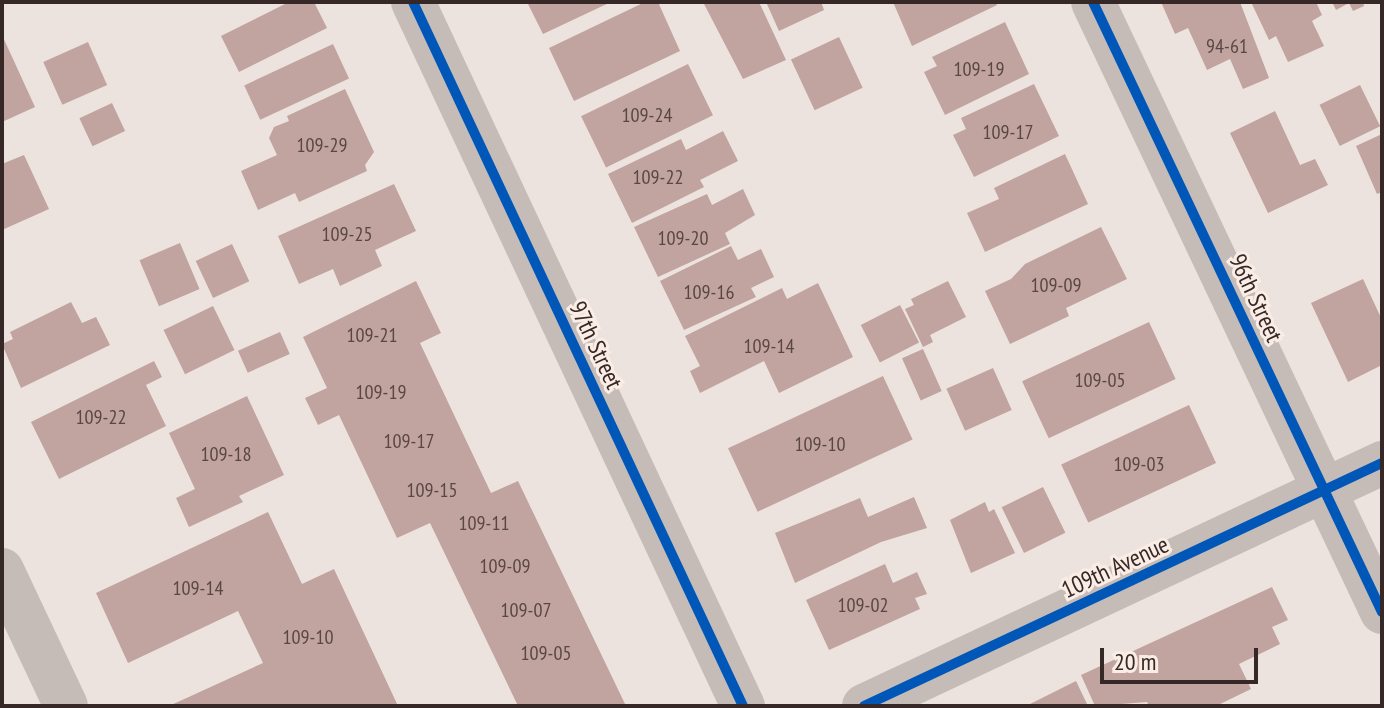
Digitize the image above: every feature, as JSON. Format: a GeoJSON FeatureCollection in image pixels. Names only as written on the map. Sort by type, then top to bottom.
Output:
{"type":"FeatureCollection","features":[{"type":"Feature","properties":{"kind":"street","name":"97th Street"},"geometry":{"type":"LineString","coordinates":[[413,2],[743,706]]}},
{"type":"Feature","properties":{"kind":"street","name":"96th Street"},"geometry":{"type":"LineString","coordinates":[[1093,2],[1382,612]]}},
{"type":"Feature","properties":{"kind":"street","name":"109th Avenue"},"geometry":{"type":"LineString","coordinates":[[864,706],[1382,463]]}},
{"type":"Feature","properties":{"kind":"street"},"geometry":{"type":"LineString","coordinates":[[2,570],[66,706]]}},
{"type":"Feature","properties":{"kind":"building"},"geometry":{"type":"Polygon","coordinates":[[[289,2],[314,2],[327,28],[239,72],[221,36],[289,2]]]}},
{"type":"Feature","properties":{"kind":"building"},"geometry":{"type":"Polygon","coordinates":[[[527,2],[611,2],[543,34],[527,2]]]}},
{"type":"Feature","properties":{"kind":"building"},"geometry":{"type":"Polygon","coordinates":[[[645,2],[658,2],[680,51],[574,101],[549,48],[645,2]]]}},
{"type":"Feature","properties":{"kind":"building"},"geometry":{"type":"Polygon","coordinates":[[[703,2],[759,2],[786,60],[743,79],[703,2]]]}},
{"type":"Feature","properties":{"kind":"building"},"geometry":{"type":"Polygon","coordinates":[[[766,2],[821,2],[824,10],[779,31],[766,2]]]}},
{"type":"Feature","properties":{"kind":"building"},"geometry":{"type":"Polygon","coordinates":[[[893,2],[996,2],[997,5],[912,46],[893,2]]]}},
{"type":"Feature","properties":{"kind":"building"},"geometry":{"type":"Polygon","coordinates":[[[1161,2],[1240,2],[1269,78],[1243,89],[1230,59],[1207,70],[1188,28],[1175,34],[1161,2]]]}},
{"type":"Feature","properties":{"kind":"building"},"geometry":{"type":"Polygon","coordinates":[[[1251,2],[1316,2],[1322,15],[1312,21],[1324,46],[1288,62],[1276,36],[1269,40],[1251,2]]]}},
{"type":"Feature","properties":{"kind":"building"},"geometry":{"type":"Polygon","coordinates":[[[1332,2],[1363,2],[1364,6],[1353,11],[1349,3],[1336,10],[1332,2]]]}},
{"type":"Feature","properties":{"kind":"building"},"geometry":{"type":"Polygon","coordinates":[[[1005,22],[1029,74],[945,115],[924,72],[937,66],[932,57],[1005,22]]]}},
{"type":"Feature","properties":{"kind":"building"},"geometry":{"type":"Polygon","coordinates":[[[2,35],[35,107],[2,122],[2,35]]]}},
{"type":"Feature","properties":{"kind":"building"},"geometry":{"type":"Polygon","coordinates":[[[839,37],[863,88],[815,110],[791,59],[839,37]]]}},
{"type":"Feature","properties":{"kind":"building"},"geometry":{"type":"Polygon","coordinates":[[[88,42],[107,85],[62,105],[43,62],[88,42]]]}},
{"type":"Feature","properties":{"kind":"building"},"geometry":{"type":"Polygon","coordinates":[[[333,44],[349,78],[260,120],[244,85],[333,44]]]}},
{"type":"Feature","properties":{"kind":"building"},"geometry":{"type":"Polygon","coordinates":[[[688,64],[713,115],[606,167],[581,116],[688,64]]]}},
{"type":"Feature","properties":{"kind":"building"},"geometry":{"type":"Polygon","coordinates":[[[1034,84],[1059,136],[974,177],[953,135],[966,129],[961,118],[1034,84]]]}},
{"type":"Feature","properties":{"kind":"building"},"geometry":{"type":"Polygon","coordinates":[[[1360,85],[1380,126],[1340,146],[1320,105],[1360,85]]]}},
{"type":"Feature","properties":{"kind":"building"},"geometry":{"type":"Polygon","coordinates":[[[345,89],[374,152],[365,165],[367,171],[299,202],[295,193],[258,210],[241,171],[277,155],[269,138],[274,127],[289,121],[287,116],[345,89]]]}},
{"type":"Feature","properties":{"kind":"building"},"geometry":{"type":"Polygon","coordinates":[[[112,103],[125,131],[92,146],[79,118],[112,103]]]}},
{"type":"Feature","properties":{"kind":"building"},"geometry":{"type":"Polygon","coordinates":[[[1275,111],[1300,165],[1315,159],[1328,185],[1268,213],[1230,133],[1275,111]]]}},
{"type":"Feature","properties":{"kind":"building"},"geometry":{"type":"Polygon","coordinates":[[[723,131],[738,161],[700,180],[704,187],[632,223],[608,174],[681,139],[686,150],[723,131]]]}},
{"type":"Feature","properties":{"kind":"building"},"geometry":{"type":"Polygon","coordinates":[[[1382,134],[1382,192],[1377,194],[1356,146],[1382,134]]]}},
{"type":"Feature","properties":{"kind":"building"},"geometry":{"type":"Polygon","coordinates":[[[1065,154],[1088,204],[985,252],[967,213],[999,199],[994,188],[1065,154]]]}},
{"type":"Feature","properties":{"kind":"building"},"geometry":{"type":"Polygon","coordinates":[[[24,155],[49,209],[2,230],[2,164],[24,155]]]}},
{"type":"Feature","properties":{"kind":"building"},"geometry":{"type":"Polygon","coordinates":[[[394,184],[416,231],[375,250],[382,266],[340,286],[333,269],[299,284],[278,236],[394,184]]]}},
{"type":"Feature","properties":{"kind":"building"},"geometry":{"type":"Polygon","coordinates":[[[743,189],[755,215],[725,233],[730,244],[658,277],[634,227],[707,194],[712,205],[743,189]]]}},
{"type":"Feature","properties":{"kind":"building"},"geometry":{"type":"Polygon","coordinates":[[[1101,227],[1127,279],[1066,308],[1069,316],[1010,344],[985,291],[1011,279],[1025,264],[1101,227]]]}},
{"type":"Feature","properties":{"kind":"building"},"geometry":{"type":"Polygon","coordinates":[[[180,243],[200,289],[159,306],[139,260],[180,243]]]}},
{"type":"Feature","properties":{"kind":"building"},"geometry":{"type":"Polygon","coordinates":[[[232,244],[249,281],[213,298],[196,261],[232,244]]]}},
{"type":"Feature","properties":{"kind":"building"},"geometry":{"type":"Polygon","coordinates":[[[731,246],[738,260],[761,249],[774,277],[751,288],[756,297],[684,330],[660,281],[731,246]]]}},
{"type":"Feature","properties":{"kind":"building"},"geometry":{"type":"Polygon","coordinates":[[[1363,279],[1382,320],[1382,365],[1348,382],[1311,303],[1363,279]]]}},
{"type":"Feature","properties":{"kind":"building"},"geometry":{"type":"Polygon","coordinates":[[[416,281],[441,333],[420,343],[491,493],[518,481],[626,706],[518,706],[430,523],[397,538],[339,415],[318,425],[305,398],[327,388],[303,337],[416,281]]]}},
{"type":"Feature","properties":{"kind":"building"},"geometry":{"type":"Polygon","coordinates":[[[948,281],[966,317],[930,335],[933,342],[923,347],[905,309],[914,305],[911,299],[948,281]]]}},
{"type":"Feature","properties":{"kind":"building"},"geometry":{"type":"Polygon","coordinates":[[[818,283],[853,357],[779,393],[764,361],[700,393],[690,371],[700,366],[685,336],[782,288],[787,299],[818,283]]]}},
{"type":"Feature","properties":{"kind":"building"},"geometry":{"type":"Polygon","coordinates":[[[71,302],[82,323],[96,317],[110,345],[21,388],[2,344],[13,339],[10,332],[71,302]]]}},
{"type":"Feature","properties":{"kind":"building"},"geometry":{"type":"Polygon","coordinates":[[[900,305],[919,342],[880,362],[861,325],[900,305]]]}},
{"type":"Feature","properties":{"kind":"building"},"geometry":{"type":"Polygon","coordinates":[[[213,306],[234,350],[185,374],[164,330],[213,306]]]}},
{"type":"Feature","properties":{"kind":"building"},"geometry":{"type":"Polygon","coordinates":[[[1149,322],[1176,379],[1049,438],[1022,381],[1149,322]]]}},
{"type":"Feature","properties":{"kind":"building"},"geometry":{"type":"Polygon","coordinates":[[[280,332],[290,354],[248,373],[238,351],[280,332]]]}},
{"type":"Feature","properties":{"kind":"building"},"geometry":{"type":"Polygon","coordinates":[[[923,349],[942,391],[921,400],[902,358],[923,349]]]}},
{"type":"Feature","properties":{"kind":"building"},"geometry":{"type":"Polygon","coordinates":[[[154,361],[162,377],[146,385],[166,426],[59,479],[31,422],[154,361]]]}},
{"type":"Feature","properties":{"kind":"building"},"geometry":{"type":"Polygon","coordinates":[[[993,368],[1012,410],[965,431],[946,389],[993,368]]]}},
{"type":"Feature","properties":{"kind":"building"},"geometry":{"type":"Polygon","coordinates":[[[883,376],[913,439],[758,512],[728,448],[883,376]]]}},
{"type":"Feature","properties":{"kind":"building"},"geometry":{"type":"Polygon","coordinates":[[[247,396],[284,475],[239,496],[243,502],[189,527],[176,498],[195,489],[169,433],[247,396]]]}},
{"type":"Feature","properties":{"kind":"building"},"geometry":{"type":"Polygon","coordinates":[[[1189,405],[1216,463],[1088,523],[1061,465],[1189,405]]]}},
{"type":"Feature","properties":{"kind":"building"},"geometry":{"type":"Polygon","coordinates":[[[1043,487],[1065,533],[1024,553],[1002,507],[1043,487]]]}},
{"type":"Feature","properties":{"kind":"building"},"geometry":{"type":"Polygon","coordinates":[[[914,497],[927,528],[881,542],[795,583],[775,533],[860,498],[868,517],[914,497]]]}},
{"type":"Feature","properties":{"kind":"building"},"geometry":{"type":"Polygon","coordinates":[[[985,502],[989,512],[994,509],[1015,553],[971,573],[950,520],[985,502]]]}},
{"type":"Feature","properties":{"kind":"building"},"geometry":{"type":"Polygon","coordinates":[[[268,512],[302,584],[334,569],[398,706],[169,706],[263,663],[238,611],[128,663],[96,593],[268,512]]]}},
{"type":"Feature","properties":{"kind":"building"},"geometry":{"type":"Polygon","coordinates":[[[885,564],[893,583],[917,572],[927,594],[915,598],[920,609],[829,650],[806,600],[885,564]]]}},
{"type":"Feature","properties":{"kind":"building"},"geometry":{"type":"Polygon","coordinates":[[[1272,587],[1288,620],[1272,627],[1280,644],[1239,664],[1251,689],[1216,706],[1149,706],[1147,702],[1095,706],[1081,675],[1272,587]]]}},
{"type":"Feature","properties":{"kind":"building"},"geometry":{"type":"Polygon","coordinates":[[[1076,681],[1088,706],[1031,706],[1030,704],[1076,681]]]}},
{"type":"Feature","properties":{"kind":"cycle path"},"geometry":{"type":"LineString","coordinates":[[413,2],[743,706]]}},
{"type":"Feature","properties":{"kind":"cycle path"},"geometry":{"type":"LineString","coordinates":[[1093,2],[1382,612]]}},
{"type":"Feature","properties":{"kind":"cycle path"},"geometry":{"type":"LineString","coordinates":[[864,706],[1382,463]]}}]}
